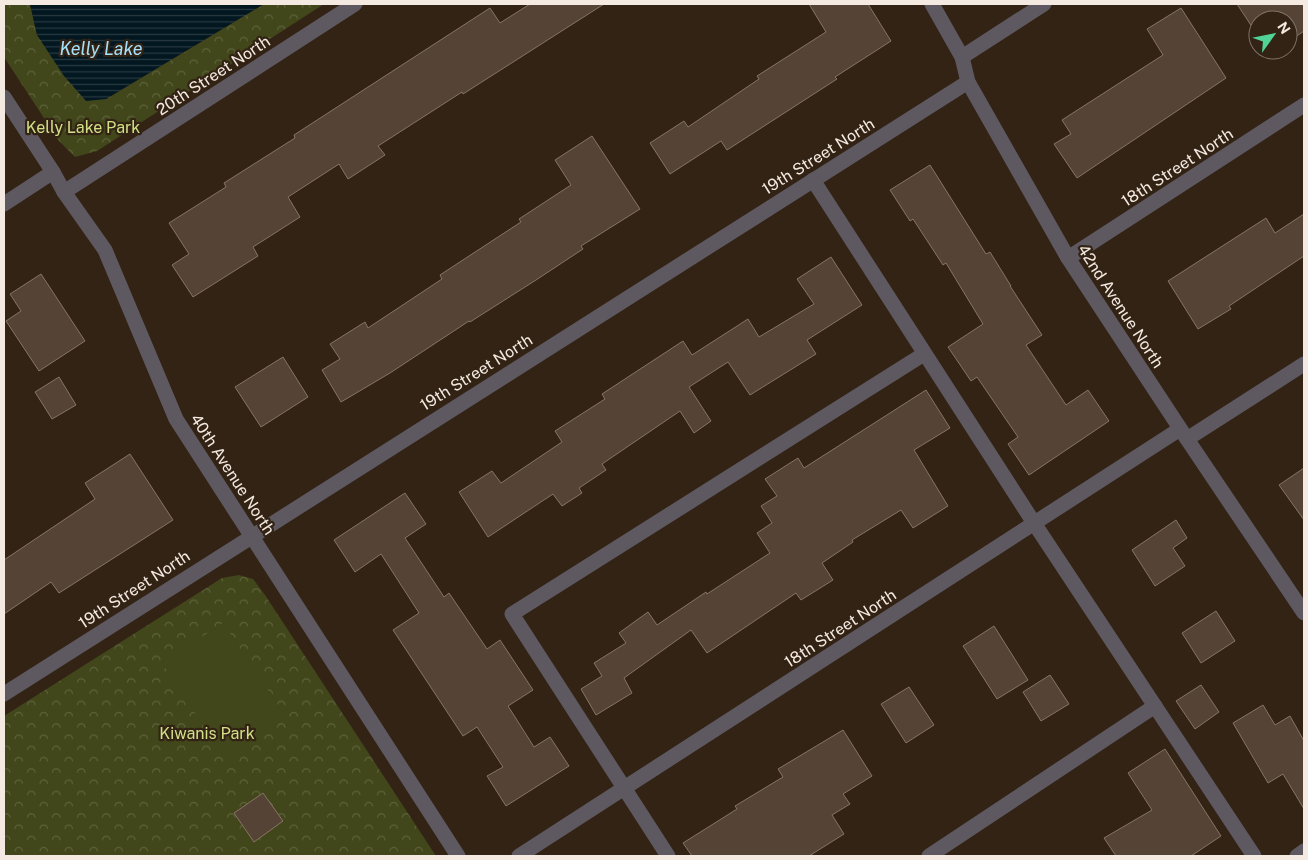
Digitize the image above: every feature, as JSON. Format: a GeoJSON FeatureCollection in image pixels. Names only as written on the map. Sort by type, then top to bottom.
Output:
{"type":"FeatureCollection","features":[{"type":"Feature","properties":{"kind":"street","name":"20th Street North"},"geometry":{"type":"LineString","coordinates":[[64,192],[355,4]]}},
{"type":"Feature","properties":{"kind":"street","name":"42nd Avenue North"},"geometry":{"type":"LineString","coordinates":[[932,4],[962,57],[968,82],[1068,258],[1183,434],[1302,606]]}},
{"type":"Feature","properties":{"kind":"street"},"geometry":{"type":"LineString","coordinates":[[962,57],[1044,4]]}},
{"type":"Feature","properties":{"kind":"street","name":"19th Street North"},"geometry":{"type":"LineString","coordinates":[[4,694],[251,535],[968,82]]}},
{"type":"Feature","properties":{"kind":"street","name":"40th Avenue North"},"geometry":{"type":"LineString","coordinates":[[4,97],[64,192],[105,250],[176,419],[458,856]]}},
{"type":"Feature","properties":{"kind":"street","name":"18th Street North"},"geometry":{"type":"LineString","coordinates":[[1068,258],[1304,105]]}},
{"type":"Feature","properties":{"kind":"street"},"geometry":{"type":"LineString","coordinates":[[4,204],[53,172]]}},
{"type":"Feature","properties":{"kind":"street"},"geometry":{"type":"LineString","coordinates":[[812,180],[1034,523],[1254,856]]}},
{"type":"Feature","properties":{"kind":"street"},"geometry":{"type":"LineString","coordinates":[[668,856],[512,614],[924,354]]}},
{"type":"Feature","properties":{"kind":"street","name":"18th Street North"},"geometry":{"type":"LineString","coordinates":[[519,856],[1034,523],[1304,364]]}},
{"type":"Feature","properties":{"kind":"street"},"geometry":{"type":"LineString","coordinates":[[930,856],[1155,706]]}},
{"type":"Feature","properties":{"kind":"street"},"geometry":{"type":"LineString","coordinates":[[1297,856],[1304,851]]}},
{"type":"Feature","properties":{"kind":"green space","name":"Kelly Lake Park"},"geometry":{"type":"Polygon","coordinates":[[[4,4],[30,4],[37,35],[106,99],[264,4],[324,4],[97,151],[75,157],[59,141],[4,57],[4,4]]]}},
{"type":"Feature","properties":{"kind":"green space","name":"Kiwanis Park"},"geometry":{"type":"Polygon","coordinates":[[[239,575],[253,579],[265,595],[436,856],[4,856],[4,716],[222,578],[239,575]]]}},
{"type":"Feature","properties":{"kind":"green space"},"geometry":{"type":"Polygon","coordinates":[[[223,623],[286,717],[225,758],[162,663],[223,623]]]}},
{"type":"Feature","properties":{"kind":"water","name":"Kelly Lake"},"geometry":{"type":"Polygon","coordinates":[[[30,4],[264,4],[106,99],[86,101],[64,76],[37,35],[30,4]]]}},
{"type":"Feature","properties":{"kind":"building"},"geometry":{"type":"Polygon","coordinates":[[[530,4],[604,4],[378,146],[385,155],[348,179],[339,164],[288,197],[300,217],[253,247],[258,256],[193,297],[172,265],[189,254],[169,223],[226,187],[224,183],[295,138],[294,135],[490,8],[500,23],[530,4]]]}},
{"type":"Feature","properties":{"kind":"building"},"geometry":{"type":"Polygon","coordinates":[[[809,4],[868,4],[891,41],[835,77],[837,79],[727,150],[721,141],[670,174],[650,143],[684,121],[688,127],[759,79],[757,76],[826,32],[809,4]]]}},
{"type":"Feature","properties":{"kind":"building"},"geometry":{"type":"Polygon","coordinates":[[[1237,4],[1304,4],[1304,31],[1298,35],[1298,10],[1248,10],[1248,21],[1237,4]]]}},
{"type":"Feature","properties":{"kind":"building"},"geometry":{"type":"Polygon","coordinates":[[[1181,8],[1226,78],[1077,178],[1054,144],[1071,134],[1062,120],[1163,55],[1147,29],[1181,8]]]}},
{"type":"Feature","properties":{"kind":"building"},"geometry":{"type":"Polygon","coordinates":[[[592,136],[640,209],[581,246],[583,249],[536,280],[341,402],[322,370],[340,359],[330,344],[365,322],[368,328],[442,279],[440,275],[521,222],[519,219],[571,185],[555,160],[592,136]]]}},
{"type":"Feature","properties":{"kind":"building"},"geometry":{"type":"Polygon","coordinates":[[[930,165],[986,254],[990,252],[1042,335],[1026,345],[1066,405],[1088,390],[1109,421],[1029,475],[1008,444],[1018,437],[977,377],[971,381],[948,347],[983,324],[946,263],[943,265],[913,219],[910,221],[890,190],[930,165]]]}},
{"type":"Feature","properties":{"kind":"building"},"geometry":{"type":"Polygon","coordinates":[[[1304,214],[1304,256],[1229,306],[1231,309],[1198,329],[1168,281],[1266,218],[1275,233],[1304,214]]]}},
{"type":"Feature","properties":{"kind":"building"},"geometry":{"type":"Polygon","coordinates":[[[831,257],[862,305],[807,340],[816,354],[750,395],[728,362],[689,387],[711,421],[694,433],[680,411],[602,464],[606,470],[579,488],[582,493],[562,506],[553,494],[488,537],[459,492],[492,471],[501,483],[562,442],[555,431],[605,399],[602,394],[683,341],[692,355],[748,319],[759,337],[814,304],[797,279],[831,257]]]}},
{"type":"Feature","properties":{"kind":"building"},"geometry":{"type":"Polygon","coordinates":[[[41,274],[85,341],[39,371],[6,321],[21,311],[10,294],[41,274]]]}},
{"type":"Feature","properties":{"kind":"building"},"geometry":{"type":"Polygon","coordinates":[[[283,357],[308,397],[261,427],[235,387],[283,357]]]}},
{"type":"Feature","properties":{"kind":"building"},"geometry":{"type":"Polygon","coordinates":[[[59,377],[76,405],[52,419],[35,392],[59,377]]]}},
{"type":"Feature","properties":{"kind":"building"},"geometry":{"type":"Polygon","coordinates":[[[926,390],[950,428],[914,450],[948,506],[913,528],[901,510],[852,540],[853,542],[822,563],[833,580],[801,600],[796,593],[707,653],[691,630],[624,678],[632,693],[596,715],[581,689],[602,676],[594,663],[626,643],[619,633],[648,612],[657,625],[706,592],[707,594],[770,553],[757,533],[772,523],[761,506],[777,496],[765,479],[798,458],[804,468],[926,390]]]}},
{"type":"Feature","properties":{"kind":"building"},"geometry":{"type":"Polygon","coordinates":[[[130,454],[173,520],[59,593],[51,582],[4,614],[4,560],[95,499],[85,483],[130,454]]]}},
{"type":"Feature","properties":{"kind":"building"},"geometry":{"type":"Polygon","coordinates":[[[1304,468],[1304,520],[1279,485],[1304,468]]]}},
{"type":"Feature","properties":{"kind":"building"},"geometry":{"type":"Polygon","coordinates":[[[405,493],[426,524],[405,538],[444,597],[449,593],[487,649],[500,640],[533,690],[508,706],[534,747],[550,737],[569,766],[506,806],[487,776],[503,767],[477,727],[463,736],[393,630],[419,613],[381,554],[355,572],[334,540],[405,493]]]}},
{"type":"Feature","properties":{"kind":"building"},"geometry":{"type":"Polygon","coordinates":[[[1176,520],[1187,538],[1173,548],[1185,566],[1155,586],[1132,550],[1176,520]]]}},
{"type":"Feature","properties":{"kind":"building"},"geometry":{"type":"Polygon","coordinates":[[[1216,611],[1235,641],[1201,663],[1182,633],[1216,611]]]}},
{"type":"Feature","properties":{"kind":"building"},"geometry":{"type":"Polygon","coordinates":[[[994,626],[1028,680],[997,699],[963,646],[994,626]]]}},
{"type":"Feature","properties":{"kind":"building"},"geometry":{"type":"Polygon","coordinates":[[[1050,675],[1069,704],[1041,721],[1023,692],[1050,675]]]}},
{"type":"Feature","properties":{"kind":"building"},"geometry":{"type":"Polygon","coordinates":[[[1201,685],[1219,712],[1195,729],[1176,701],[1201,685]]]}},
{"type":"Feature","properties":{"kind":"building"},"geometry":{"type":"Polygon","coordinates":[[[909,687],[934,725],[906,743],[881,704],[909,687]]]}},
{"type":"Feature","properties":{"kind":"building"},"geometry":{"type":"Polygon","coordinates":[[[1263,705],[1275,725],[1290,716],[1304,741],[1304,809],[1283,774],[1268,783],[1233,723],[1263,705]]]}},
{"type":"Feature","properties":{"kind":"building"},"geometry":{"type":"Polygon","coordinates":[[[843,730],[872,776],[843,794],[850,804],[832,815],[844,834],[809,856],[692,856],[683,843],[737,809],[735,806],[783,777],[778,769],[843,730]]]}},
{"type":"Feature","properties":{"kind":"building"},"geometry":{"type":"Polygon","coordinates":[[[1165,749],[1221,836],[1191,856],[1116,856],[1104,838],[1152,810],[1128,773],[1165,749]]]}},
{"type":"Feature","properties":{"kind":"building"},"geometry":{"type":"Polygon","coordinates":[[[263,793],[283,821],[254,842],[234,813],[263,793]]]}}]}
